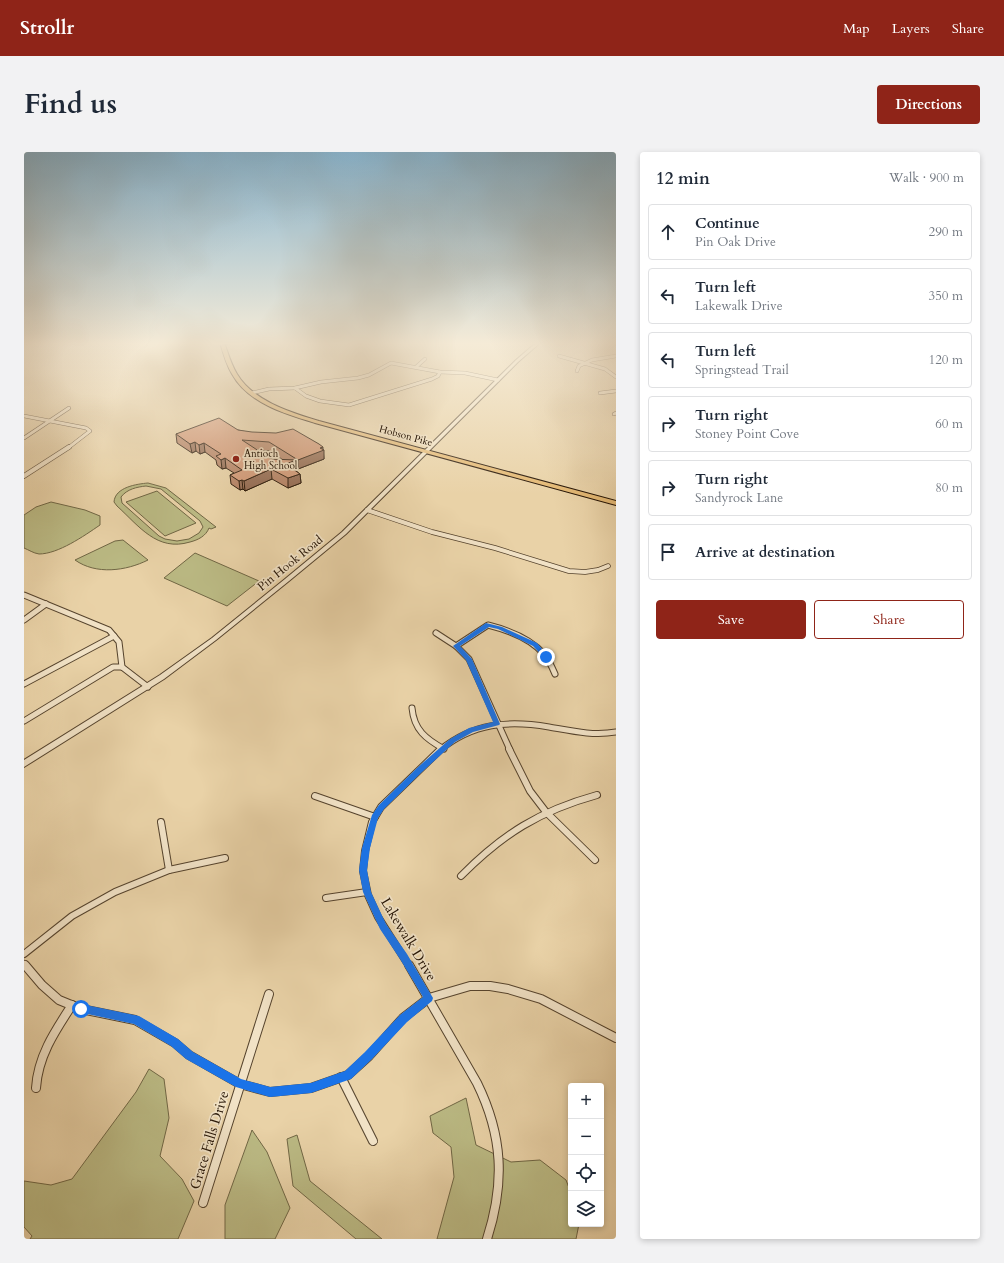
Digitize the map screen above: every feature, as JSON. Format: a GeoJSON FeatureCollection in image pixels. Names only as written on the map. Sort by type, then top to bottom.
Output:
{"type":"FeatureCollection","features":[{"type":"Feature","properties":{"kind":"main road","name":"Hobson Pike"},"geometry":{"type":"LineString","coordinates":[[253,393],[274,406],[302,417],[616,503]]}},
{"type":"Feature","properties":{"kind":"street"},"geometry":{"type":"LineString","coordinates":[[300,393],[338,405],[349,405],[390,393]]}},
{"type":"Feature","properties":{"kind":"street","name":"Pin Hook Road"},"geometry":{"type":"LineString","coordinates":[[24,764],[148,687],[214,639],[344,533],[485,393]]}},
{"type":"Feature","properties":{"kind":"street"},"geometry":{"type":"LineString","coordinates":[[24,438],[69,408]]}},
{"type":"Feature","properties":{"kind":"street"},"geometry":{"type":"LineString","coordinates":[[24,416],[86,428],[90,431],[65,450],[24,476]]}},
{"type":"Feature","properties":{"kind":"street"},"geometry":{"type":"LineString","coordinates":[[367,510],[432,532],[495,548],[569,571],[585,572],[598,570],[608,566]]}},
{"type":"Feature","properties":{"kind":"street"},"geometry":{"type":"LineString","coordinates":[[24,595],[109,630],[119,642],[122,667]]}},
{"type":"Feature","properties":{"kind":"street"},"geometry":{"type":"LineString","coordinates":[[24,620],[46,604]]}},
{"type":"Feature","properties":{"kind":"street"},"geometry":{"type":"LineString","coordinates":[[456,646],[488,625],[500,628],[535,644],[546,657],[555,674]]}},
{"type":"Feature","properties":{"kind":"street"},"geometry":{"type":"LineString","coordinates":[[436,633],[456,646],[469,659],[496,724],[530,791],[546,812],[595,860]]}},
{"type":"Feature","properties":{"kind":"street"},"geometry":{"type":"LineString","coordinates":[[24,684],[114,636]]}},
{"type":"Feature","properties":{"kind":"street"},"geometry":{"type":"LineString","coordinates":[[24,721],[113,667],[122,667],[148,687]]}},
{"type":"Feature","properties":{"kind":"street"},"geometry":{"type":"LineString","coordinates":[[412,708],[414,724],[419,732],[444,749]]}},
{"type":"Feature","properties":{"kind":"street","name":"Lakewalk Drive"},"geometry":{"type":"LineString","coordinates":[[487,1239],[494,1220],[499,1183],[498,1147],[491,1114],[477,1082],[429,998],[404,956],[383,927],[367,892],[363,870],[366,848],[375,817],[382,807],[453,740],[471,730],[496,724],[527,724],[581,732],[616,732]]}},
{"type":"Feature","properties":{"kind":"street"},"geometry":{"type":"LineString","coordinates":[[461,876],[506,835],[546,812],[574,800],[597,795]]}},
{"type":"Feature","properties":{"kind":"street"},"geometry":{"type":"LineString","coordinates":[[315,796],[375,817]]}},
{"type":"Feature","properties":{"kind":"street"},"geometry":{"type":"LineString","coordinates":[[161,822],[169,870]]}},
{"type":"Feature","properties":{"kind":"street"},"geometry":{"type":"LineString","coordinates":[[24,954],[72,916],[115,892],[169,870],[225,858]]}},
{"type":"Feature","properties":{"kind":"street"},"geometry":{"type":"LineString","coordinates":[[326,898],[367,892]]}},
{"type":"Feature","properties":{"kind":"street"},"geometry":{"type":"LineString","coordinates":[[24,964],[42,985],[59,1000],[81,1009],[135,1020],[174,1043],[189,1055],[240,1084],[270,1092],[311,1088],[348,1075],[404,1018],[429,998],[470,986],[490,986],[508,989],[554,1004],[616,1038]]}},
{"type":"Feature","properties":{"kind":"street","name":"Grace Falls Drive"},"geometry":{"type":"LineString","coordinates":[[203,1203],[269,994]]}},
{"type":"Feature","properties":{"kind":"street"},"geometry":{"type":"LineString","coordinates":[[36,1088],[38,1064],[72,1005]]}},
{"type":"Feature","properties":{"kind":"street"},"geometry":{"type":"LineString","coordinates":[[341,1078],[373,1141]]}},
{"type":"Feature","properties":{"kind":"shaded area"},"geometry":{"type":"Polygon","coordinates":[[[148,483],[166,488],[216,527],[211,529],[209,528],[204,535],[196,540],[178,544],[158,540],[149,535],[114,502],[118,493],[127,487],[148,483]],[[146,486],[132,489],[121,497],[122,503],[159,536],[165,539],[177,541],[189,539],[199,533],[203,527],[200,521],[161,489],[146,486]]]}},
{"type":"Feature","properties":{"kind":"shaded area"},"geometry":{"type":"Polygon","coordinates":[[[157,491],[196,523],[165,536],[126,502],[157,491]]]}},
{"type":"Feature","properties":{"kind":"shaded area"},"geometry":{"type":"Polygon","coordinates":[[[51,502],[85,510],[100,516],[100,525],[71,544],[54,551],[39,554],[24,548],[24,515],[36,507],[51,502]]]}},
{"type":"Feature","properties":{"kind":"shaded area"},"geometry":{"type":"Polygon","coordinates":[[[123,540],[148,560],[130,567],[111,570],[92,568],[75,560],[115,541],[123,540]]]}},
{"type":"Feature","properties":{"kind":"shaded area"},"geometry":{"type":"Polygon","coordinates":[[[195,553],[259,581],[227,606],[164,578],[195,553]]]}},
{"type":"Feature","properties":{"kind":"shaded area"},"geometry":{"type":"Polygon","coordinates":[[[149,1069],[164,1079],[169,1118],[160,1156],[182,1179],[194,1201],[178,1239],[30,1239],[32,1236],[24,1227],[24,1181],[51,1185],[72,1179],[136,1092],[149,1069]]]}},
{"type":"Feature","properties":{"kind":"shaded area"},"geometry":{"type":"Polygon","coordinates":[[[466,1098],[476,1145],[511,1162],[540,1160],[566,1180],[568,1185],[568,1227],[578,1227],[576,1239],[437,1239],[454,1177],[451,1147],[433,1133],[430,1116],[466,1098]]]}},
{"type":"Feature","properties":{"kind":"shaded area"},"geometry":{"type":"Polygon","coordinates":[[[252,1130],[267,1152],[290,1208],[275,1239],[225,1239],[225,1205],[252,1130]]]}},
{"type":"Feature","properties":{"kind":"shaded area"},"geometry":{"type":"Polygon","coordinates":[[[297,1135],[310,1181],[382,1239],[356,1239],[293,1186],[287,1139],[297,1135]]]}},
{"type":"Feature","properties":{"kind":"building"},"geometry":{"type":"Polygon","coordinates":[[[219,418],[238,430],[276,433],[293,429],[319,444],[323,447],[320,448],[324,450],[298,460],[269,442],[242,440],[271,459],[296,460],[286,464],[300,474],[288,478],[271,469],[244,481],[239,481],[230,475],[242,470],[225,458],[221,460],[216,456],[221,454],[204,443],[199,445],[195,442],[190,444],[176,434],[219,418]]]}},
{"type":"Feature","properties":{"kind":"place","name":"Antioch High School"},"geometry":{"type":"Point","coordinates":[236,459]}},
{"type":"Feature","properties":{"kind":"route"},"geometry":{"type":"LineString","coordinates":[[81,1009],[135,1020],[155,1030],[189,1055],[240,1084],[270,1092],[311,1088],[348,1075],[369,1056],[404,1018],[429,998],[404,956],[383,927],[367,892],[363,870],[366,848],[375,817],[382,807],[419,770],[453,740],[471,730],[496,724],[469,659],[456,646],[488,625],[500,628],[535,644],[546,657]]}}]}
